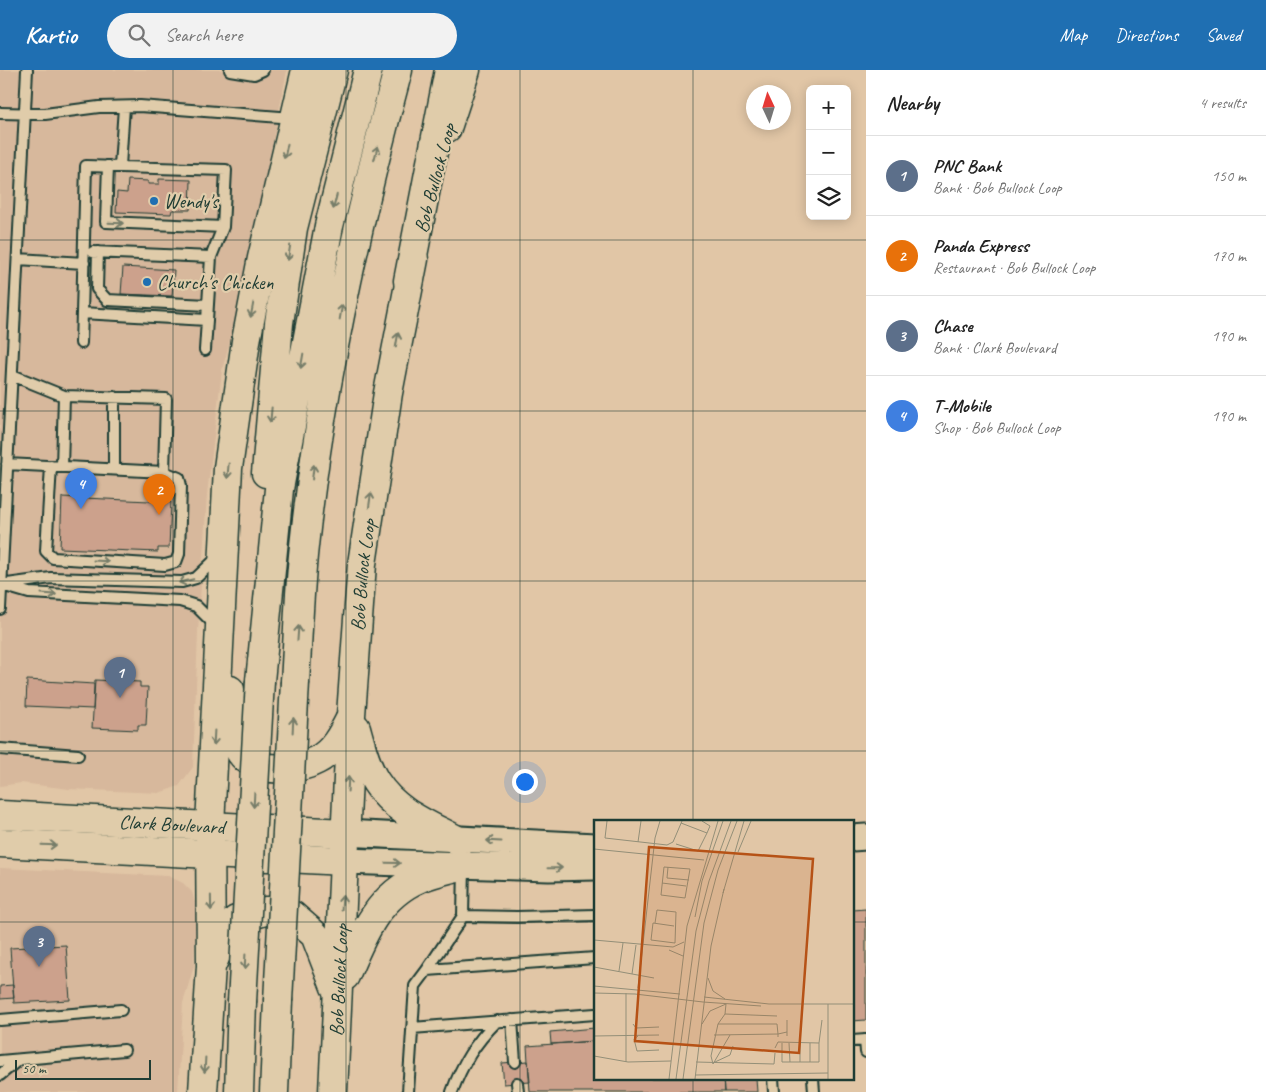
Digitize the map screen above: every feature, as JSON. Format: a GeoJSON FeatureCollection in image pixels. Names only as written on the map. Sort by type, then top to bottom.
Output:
{"type":"FeatureCollection","features":[{"type":"Feature","properties":{"kind":"main road"},"geometry":{"type":"LineString","coordinates":[[203,1092],[211,966],[210,825],[218,630],[228,468],[244,350],[293,118],[306,70]]}},
{"type":"Feature","properties":{"kind":"main road"},"geometry":{"type":"LineString","coordinates":[[239,1092],[242,1002],[260,682],[267,462],[279,323],[293,228],[333,70]]}},
{"type":"Feature","properties":{"kind":"main road"},"geometry":{"type":"LineString","coordinates":[[260,682],[279,490],[329,226],[368,70]]}},
{"type":"Feature","properties":{"kind":"main road"},"geometry":{"type":"LineString","coordinates":[[274,1092],[295,682],[304,547],[317,445],[344,292],[373,163],[398,70]]}},
{"type":"Feature","properties":{"kind":"main road"},"geometry":{"type":"LineString","coordinates":[[408,282],[449,70]]}},
{"type":"Feature","properties":{"kind":"main road","name":"Bob Bullock Loop"},"geometry":{"type":"LineString","coordinates":[[333,1092],[351,716],[365,535],[408,282],[437,158],[466,70]]}},
{"type":"Feature","properties":{"kind":"main road"},"geometry":{"type":"LineString","coordinates":[[218,630],[228,676],[235,736],[242,754],[253,762],[268,768],[283,768],[316,761],[331,749],[343,734],[351,716]]}},
{"type":"Feature","properties":{"kind":"main road"},"geometry":{"type":"LineString","coordinates":[[338,993],[369,920],[381,906],[400,890],[461,852],[389,800],[375,781],[351,716]]}},
{"type":"Feature","properties":{"kind":"main road","name":"Clark Boulevard"},"geometry":{"type":"LineString","coordinates":[[0,815],[345,833]]}},
{"type":"Feature","properties":{"kind":"main road","name":"Clark Boulevard"},"geometry":{"type":"LineString","coordinates":[[0,843],[344,862]]}},
{"type":"Feature","properties":{"kind":"main road"},"geometry":{"type":"LineString","coordinates":[[211,966],[223,940],[236,920],[265,911],[279,911],[292,915],[315,935],[338,993]]}},
{"type":"Feature","properties":{"kind":"street"},"geometry":{"type":"LineString","coordinates":[[345,833],[548,868],[594,867]]}},
{"type":"Feature","properties":{"kind":"street"},"geometry":{"type":"LineString","coordinates":[[344,862],[461,852],[594,846]]}},
{"type":"Feature","properties":{"kind":"lane"},"geometry":{"type":"LineString","coordinates":[[0,609],[27,70]]}},
{"type":"Feature","properties":{"kind":"lane"},"geometry":{"type":"LineString","coordinates":[[230,70],[254,74],[263,70]]}},
{"type":"Feature","properties":{"kind":"lane"},"geometry":{"type":"LineString","coordinates":[[120,166],[124,107]]}},
{"type":"Feature","properties":{"kind":"lane"},"geometry":{"type":"LineString","coordinates":[[0,113],[124,107],[169,108],[293,118]]}},
{"type":"Feature","properties":{"kind":"lane"},"geometry":{"type":"LineString","coordinates":[[81,343],[86,166],[226,170],[223,227],[211,257],[205,350]]}},
{"type":"Feature","properties":{"kind":"lane"},"geometry":{"type":"LineString","coordinates":[[108,166],[106,222],[223,227]]}},
{"type":"Feature","properties":{"kind":"lane"},"geometry":{"type":"LineString","coordinates":[[84,251],[211,257]]}},
{"type":"Feature","properties":{"kind":"lane"},"geometry":{"type":"LineString","coordinates":[[98,252],[97,289],[107,300],[208,305]]}},
{"type":"Feature","properties":{"kind":"lane"},"geometry":{"type":"LineString","coordinates":[[18,259],[84,263]]}},
{"type":"Feature","properties":{"kind":"lane"},"geometry":{"type":"LineString","coordinates":[[82,313],[208,320]]}},
{"type":"Feature","properties":{"kind":"lane"},"geometry":{"type":"LineString","coordinates":[[12,375],[64,396],[166,399],[164,472]]}},
{"type":"Feature","properties":{"kind":"lane"},"geometry":{"type":"LineString","coordinates":[[62,467],[64,396]]}},
{"type":"Feature","properties":{"kind":"lane"},"geometry":{"type":"LineString","coordinates":[[114,397],[114,469]]}},
{"type":"Feature","properties":{"kind":"lane"},"geometry":{"type":"LineString","coordinates":[[7,464],[51,466],[62,467],[114,469],[164,472],[179,478],[182,486],[179,554],[176,562],[170,564],[53,558],[48,555],[46,551],[51,466]]}},
{"type":"Feature","properties":{"kind":"lane"},"geometry":{"type":"LineString","coordinates":[[1,585],[51,578],[182,582],[196,578],[210,567],[222,551]]}},
{"type":"Feature","properties":{"kind":"lane"},"geometry":{"type":"LineString","coordinates":[[1,585],[29,593],[180,602],[196,606],[218,630]]}},
{"type":"Feature","properties":{"kind":"lane"},"geometry":{"type":"LineString","coordinates":[[0,749],[78,755]]}},
{"type":"Feature","properties":{"kind":"lane"},"geometry":{"type":"LineString","coordinates":[[408,1092],[415,986],[462,916],[461,852]]}},
{"type":"Feature","properties":{"kind":"lane"},"geometry":{"type":"LineString","coordinates":[[462,916],[517,917],[594,914]]}},
{"type":"Feature","properties":{"kind":"lane"},"geometry":{"type":"LineString","coordinates":[[427,970],[594,958]]}},
{"type":"Feature","properties":{"kind":"lane"},"geometry":{"type":"LineString","coordinates":[[0,1020],[121,1010]]}},
{"type":"Feature","properties":{"kind":"lane"},"geometry":{"type":"LineString","coordinates":[[412,1028],[594,1014]]}},
{"type":"Feature","properties":{"kind":"lane"},"geometry":{"type":"LineString","coordinates":[[512,1020],[516,1062]]}},
{"type":"Feature","properties":{"kind":"lane"},"geometry":{"type":"LineString","coordinates":[[452,1092],[466,1058],[479,1039],[497,1022]]}},
{"type":"Feature","properties":{"kind":"lane"},"geometry":{"type":"LineString","coordinates":[[866,1040],[866,1052]]}},
{"type":"Feature","properties":{"kind":"lane"},"geometry":{"type":"LineString","coordinates":[[0,1062],[124,1050]]}},
{"type":"Feature","properties":{"kind":"lane"},"geometry":{"type":"LineString","coordinates":[[0,1075],[18,1060]]}},
{"type":"Feature","properties":{"kind":"shaded area"},"geometry":{"type":"Polygon","coordinates":[[[0,70],[287,70],[244,290],[222,370],[207,494],[198,632],[193,767],[179,786],[159,793],[69,789],[21,783],[0,786],[0,70]]]}},
{"type":"Feature","properties":{"kind":"shaded area"},"geometry":{"type":"Polygon","coordinates":[[[0,868],[168,876],[183,883],[192,892],[196,906],[194,966],[183,1003],[178,1092],[0,1092],[0,868]]]}},
{"type":"Feature","properties":{"kind":"building","name":"Wendy's"},"geometry":{"type":"Polygon","coordinates":[[[159,179],[191,180],[190,210],[172,210],[171,214],[116,212],[117,192],[127,193],[128,180],[148,181],[148,184],[159,184],[159,179]]]}},
{"type":"Feature","properties":{"kind":"building","name":"Church's Chicken"},"geometry":{"type":"Polygon","coordinates":[[[123,267],[174,270],[172,296],[121,294],[123,267]]]}},
{"type":"Feature","properties":{"kind":"building"},"geometry":{"type":"Polygon","coordinates":[[[62,497],[171,502],[169,548],[158,548],[158,552],[60,548],[62,497]]]}},
{"type":"Feature","properties":{"kind":"building"},"geometry":{"type":"Polygon","coordinates":[[[27,680],[94,684],[93,709],[26,706],[27,680]]]}},
{"type":"Feature","properties":{"kind":"building"},"geometry":{"type":"Polygon","coordinates":[[[95,680],[140,682],[140,687],[148,687],[146,725],[138,725],[138,730],[92,728],[95,680]]]}},
{"type":"Feature","properties":{"kind":"building"},"geometry":{"type":"Polygon","coordinates":[[[866,909],[866,1020],[854,1021],[854,910],[866,909]]]}},
{"type":"Feature","properties":{"kind":"building"},"geometry":{"type":"Polygon","coordinates":[[[66,945],[70,1000],[14,1003],[10,948],[66,945]]]}},
{"type":"Feature","properties":{"kind":"building"},"geometry":{"type":"Polygon","coordinates":[[[13,985],[14,998],[0,999],[0,986],[13,985]]]}},
{"type":"Feature","properties":{"kind":"building"},"geometry":{"type":"Polygon","coordinates":[[[594,1028],[594,1041],[551,1044],[550,1032],[594,1028]]]}},
{"type":"Feature","properties":{"kind":"building"},"geometry":{"type":"Polygon","coordinates":[[[594,1041],[594,1080],[723,1080],[724,1092],[530,1092],[527,1046],[594,1041]]]}},
{"type":"Feature","properties":{"kind":"building"},"geometry":{"type":"Polygon","coordinates":[[[528,1061],[530,1082],[504,1084],[502,1063],[528,1061]]]}},
{"type":"Feature","properties":{"kind":"building"},"geometry":{"type":"Polygon","coordinates":[[[723,1080],[756,1080],[757,1092],[724,1092],[723,1080]]]}},
{"type":"Feature","properties":{"kind":"place","name":"Wendy's"},"geometry":{"type":"Point","coordinates":[154,201]}},
{"type":"Feature","properties":{"kind":"place","name":"Church's Chicken"},"geometry":{"type":"Point","coordinates":[147,282]}},
{"type":"Feature","properties":{"kind":"place","name":"T-Mobile"},"geometry":{"type":"Point","coordinates":[81,509]}},
{"type":"Feature","properties":{"kind":"place","name":"Panda Express"},"geometry":{"type":"Point","coordinates":[159,515]}},
{"type":"Feature","properties":{"kind":"place","name":"PNC Bank"},"geometry":{"type":"Point","coordinates":[120,698]}},
{"type":"Feature","properties":{"kind":"place","name":"Chase"},"geometry":{"type":"Point","coordinates":[39,967]}}]}
